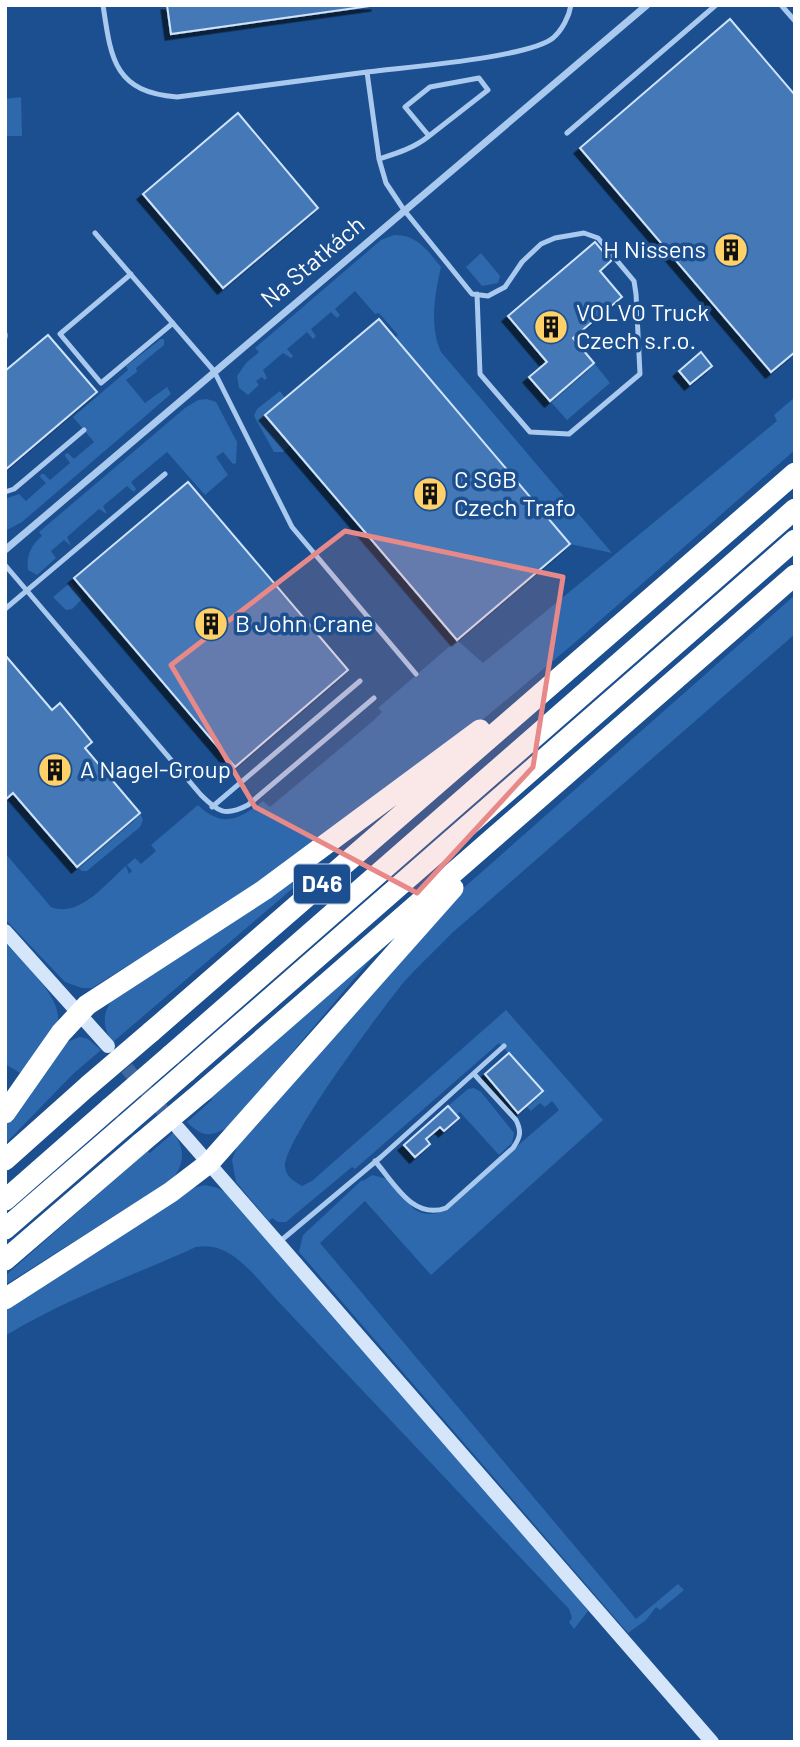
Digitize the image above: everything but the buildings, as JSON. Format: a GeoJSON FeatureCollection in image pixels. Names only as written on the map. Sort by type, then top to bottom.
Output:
{"type":"FeatureCollection","features":[{"type":"Feature","properties":{"kind":"highway","name":"D46"},"geometry":{"type":"LineString","coordinates":[[5,1160],[795,473]]}},
{"type":"Feature","properties":{"kind":"highway"},"geometry":{"type":"LineString","coordinates":[[5,1200],[795,509]]}},
{"type":"Feature","properties":{"kind":"highway"},"geometry":{"type":"LineString","coordinates":[[5,1229],[795,540]]}},
{"type":"Feature","properties":{"kind":"highway"},"geometry":{"type":"LineString","coordinates":[[5,1260],[795,575]]}},
{"type":"Feature","properties":{"kind":"highway"},"geometry":{"type":"LineString","coordinates":[[5,1113],[78,1013],[98,997],[264,890],[605,637]]}},
{"type":"Feature","properties":{"kind":"highway"},"geometry":{"type":"LineString","coordinates":[[5,1299],[172,1192],[209,1163],[513,821]]}},
{"type":"Feature","properties":{"kind":"main road"},"geometry":{"type":"LineString","coordinates":[[5,931],[108,1046]]}},
{"type":"Feature","properties":{"kind":"main road"},"geometry":{"type":"LineString","coordinates":[[178,1128],[712,1742]]}},
{"type":"Feature","properties":{"kind":"street","name":"Na Statkách"},"geometry":{"type":"LineString","coordinates":[[5,551],[648,5]]}},
{"type":"Feature","properties":{"kind":"lane"},"geometry":{"type":"LineString","coordinates":[[103,5],[108,42],[118,68],[129,81],[145,92],[177,97],[524,51],[552,39],[561,28],[572,5]]}},
{"type":"Feature","properties":{"kind":"lane"},"geometry":{"type":"LineString","coordinates":[[567,133],[716,5]]}},
{"type":"Feature","properties":{"kind":"lane"},"geometry":{"type":"LineString","coordinates":[[781,5],[795,21]]}},
{"type":"Feature","properties":{"kind":"lane"},"geometry":{"type":"LineString","coordinates":[[367,72],[379,159],[386,183],[404,210],[472,294],[488,296],[505,287],[522,262],[541,244],[555,238],[584,233],[598,238],[634,281],[640,374],[569,434],[530,432],[480,374],[477,295]]}},
{"type":"Feature","properties":{"kind":"lane"},"geometry":{"type":"LineString","coordinates":[[379,159],[411,149],[429,136],[488,90],[479,78],[429,88],[405,107],[429,136]]}},
{"type":"Feature","properties":{"kind":"lane"},"geometry":{"type":"LineString","coordinates":[[94,233],[214,371],[292,527],[416,674]]}},
{"type":"Feature","properties":{"kind":"lane"},"geometry":{"type":"LineString","coordinates":[[131,274],[60,334],[101,383],[173,323]]}},
{"type":"Feature","properties":{"kind":"lane"},"geometry":{"type":"LineString","coordinates":[[5,492],[15,489],[84,430]]}},
{"type":"Feature","properties":{"kind":"lane"},"geometry":{"type":"LineString","coordinates":[[5,609],[165,474]]}},
{"type":"Feature","properties":{"kind":"lane"},"geometry":{"type":"LineString","coordinates":[[5,565],[216,810],[237,811],[248,805],[374,698]]}},
{"type":"Feature","properties":{"kind":"lane"},"geometry":{"type":"LineString","coordinates":[[212,807],[360,681]]}},
{"type":"Feature","properties":{"kind":"lane"},"geometry":{"type":"LineString","coordinates":[[278,1243],[376,1161],[504,1046]]}},
{"type":"Feature","properties":{"kind":"lane"},"geometry":{"type":"LineString","coordinates":[[376,1161],[406,1198],[419,1209],[428,1212],[446,1208],[503,1157],[520,1138],[520,1128],[474,1073]]}},
{"type":"Feature","properties":{"kind":"highlighted area"},"geometry":{"type":"Polygon","coordinates":[[[345,531],[563,577],[533,767],[417,893],[255,807],[171,665],[345,531]]]}},
{"type":"Feature","properties":{"kind":"shaded area"},"geometry":{"type":"Polygon","coordinates":[[[21,97],[22,136],[5,136],[5,99],[21,97]]]}},
{"type":"Feature","properties":{"kind":"shaded area"},"geometry":{"type":"Polygon","coordinates":[[[394,235],[416,240],[441,267],[434,321],[441,352],[612,553],[570,544],[395,338],[398,335],[355,291],[335,309],[340,315],[337,318],[331,312],[311,329],[316,336],[313,339],[307,332],[287,349],[293,356],[291,358],[283,353],[263,370],[267,378],[265,380],[262,377],[256,381],[259,385],[248,395],[239,388],[237,376],[246,363],[259,352],[255,348],[381,240],[394,235]]]}},
{"type":"Feature","properties":{"kind":"shaded area"},"geometry":{"type":"Polygon","coordinates":[[[481,253],[500,276],[498,283],[482,286],[466,267],[481,253]]]}},
{"type":"Feature","properties":{"kind":"shaded area"},"geometry":{"type":"Polygon","coordinates":[[[164,339],[164,345],[126,380],[145,403],[167,387],[171,394],[22,522],[5,531],[5,499],[19,494],[26,501],[46,483],[40,477],[41,474],[50,480],[70,463],[65,454],[68,453],[74,459],[94,442],[73,417],[128,370],[126,366],[164,339]]]}},
{"type":"Feature","properties":{"kind":"shaded area"},"geometry":{"type":"Polygon","coordinates":[[[594,363],[610,383],[567,420],[550,401],[594,363]]]}},
{"type":"Feature","properties":{"kind":"shaded area"},"geometry":{"type":"Polygon","coordinates":[[[280,391],[285,398],[266,415],[291,445],[283,452],[274,452],[254,416],[257,409],[280,391]]]}},
{"type":"Feature","properties":{"kind":"shaded area"},"geometry":{"type":"Polygon","coordinates":[[[795,397],[795,450],[572,645],[463,736],[256,885],[92,988],[82,988],[65,982],[5,919],[5,853],[51,907],[72,908],[101,890],[126,866],[129,874],[132,871],[127,865],[135,858],[141,864],[156,851],[151,845],[198,805],[215,817],[223,819],[239,817],[263,801],[270,807],[373,721],[382,712],[378,708],[457,640],[483,663],[777,421],[774,415],[795,397]]]}},
{"type":"Feature","properties":{"kind":"shaded area"},"geometry":{"type":"Polygon","coordinates":[[[198,400],[216,402],[237,442],[236,463],[233,464],[223,452],[216,457],[228,475],[205,495],[167,452],[131,482],[136,489],[134,492],[127,486],[103,506],[107,514],[99,509],[67,537],[71,546],[64,540],[51,551],[56,558],[37,575],[28,570],[30,551],[42,536],[39,532],[185,408],[198,400]]]}},
{"type":"Feature","properties":{"kind":"shaded area"},"geometry":{"type":"Polygon","coordinates":[[[71,582],[83,598],[72,609],[66,610],[53,597],[71,582]]]}},
{"type":"Feature","properties":{"kind":"shaded area"},"geometry":{"type":"Polygon","coordinates":[[[795,595],[795,634],[452,933],[403,983],[316,1104],[289,1153],[285,1167],[289,1176],[302,1186],[312,1181],[506,1010],[603,1120],[431,1275],[365,1201],[320,1243],[636,1619],[678,1584],[684,1590],[660,1610],[656,1607],[646,1620],[628,1633],[299,1252],[303,1235],[362,1180],[372,1175],[387,1179],[417,1211],[427,1214],[441,1212],[559,1110],[552,1101],[545,1107],[540,1103],[531,1111],[526,1106],[542,1091],[499,1043],[355,1169],[352,1167],[286,1222],[278,1222],[272,1218],[269,1221],[236,1182],[232,1160],[237,1147],[288,1086],[450,900],[795,595]]]}},
{"type":"Feature","properties":{"kind":"shaded area"},"geometry":{"type":"Polygon","coordinates":[[[140,813],[143,820],[140,827],[87,871],[77,867],[140,813]]]}},
{"type":"Feature","properties":{"kind":"shaded area"},"geometry":{"type":"Polygon","coordinates":[[[318,865],[113,1042],[105,1020],[113,999],[318,865]]]}},
{"type":"Feature","properties":{"kind":"shaded area"},"geometry":{"type":"Polygon","coordinates":[[[5,942],[39,979],[57,1011],[58,1021],[22,1074],[5,1064],[5,942]]]}},
{"type":"Feature","properties":{"kind":"shaded area"},"geometry":{"type":"Polygon","coordinates":[[[377,952],[230,1126],[207,1134],[187,1122],[212,1100],[211,1096],[377,952]]]}},
{"type":"Feature","properties":{"kind":"shaded area"},"geometry":{"type":"Polygon","coordinates":[[[80,1037],[88,1039],[101,1050],[73,1074],[5,1144],[5,1124],[62,1044],[80,1037]]]}},
{"type":"Feature","properties":{"kind":"shaded area"},"geometry":{"type":"Polygon","coordinates":[[[474,1088],[481,1092],[514,1133],[512,1143],[499,1155],[460,1112],[456,1115],[448,1106],[468,1089],[474,1088]]]}},
{"type":"Feature","properties":{"kind":"shaded area"},"geometry":{"type":"Polygon","coordinates":[[[173,1133],[182,1150],[182,1156],[173,1179],[5,1285],[5,1276],[147,1151],[150,1153],[173,1133]]]}},
{"type":"Feature","properties":{"kind":"shaded area"},"geometry":{"type":"Polygon","coordinates":[[[205,1185],[226,1193],[571,1589],[588,1611],[574,1629],[569,1622],[572,1618],[569,1609],[251,1271],[220,1249],[196,1247],[75,1299],[5,1336],[5,1307],[193,1188],[205,1185]]]}},
{"type":"Feature","properties":{"kind":"tunnel"},"geometry":{"type":"LineString","coordinates":[[113,1052],[175,1125]]}},
{"type":"Feature","properties":{"kind":"place","name":"H Nissens"},"geometry":{"type":"Point","coordinates":[731,250]}},
{"type":"Feature","properties":{"kind":"place","name":"VOLVO Truck Czech s.r.o."},"geometry":{"type":"Point","coordinates":[551,327]}},
{"type":"Feature","properties":{"kind":"place","name":"C SGB Czech Trafo"},"geometry":{"type":"Point","coordinates":[430,494]}},
{"type":"Feature","properties":{"kind":"place","name":"B John Crane"},"geometry":{"type":"Point","coordinates":[211,624]}},
{"type":"Feature","properties":{"kind":"place","name":"A Nagel-Group"},"geometry":{"type":"Point","coordinates":[55,770]}}]}
